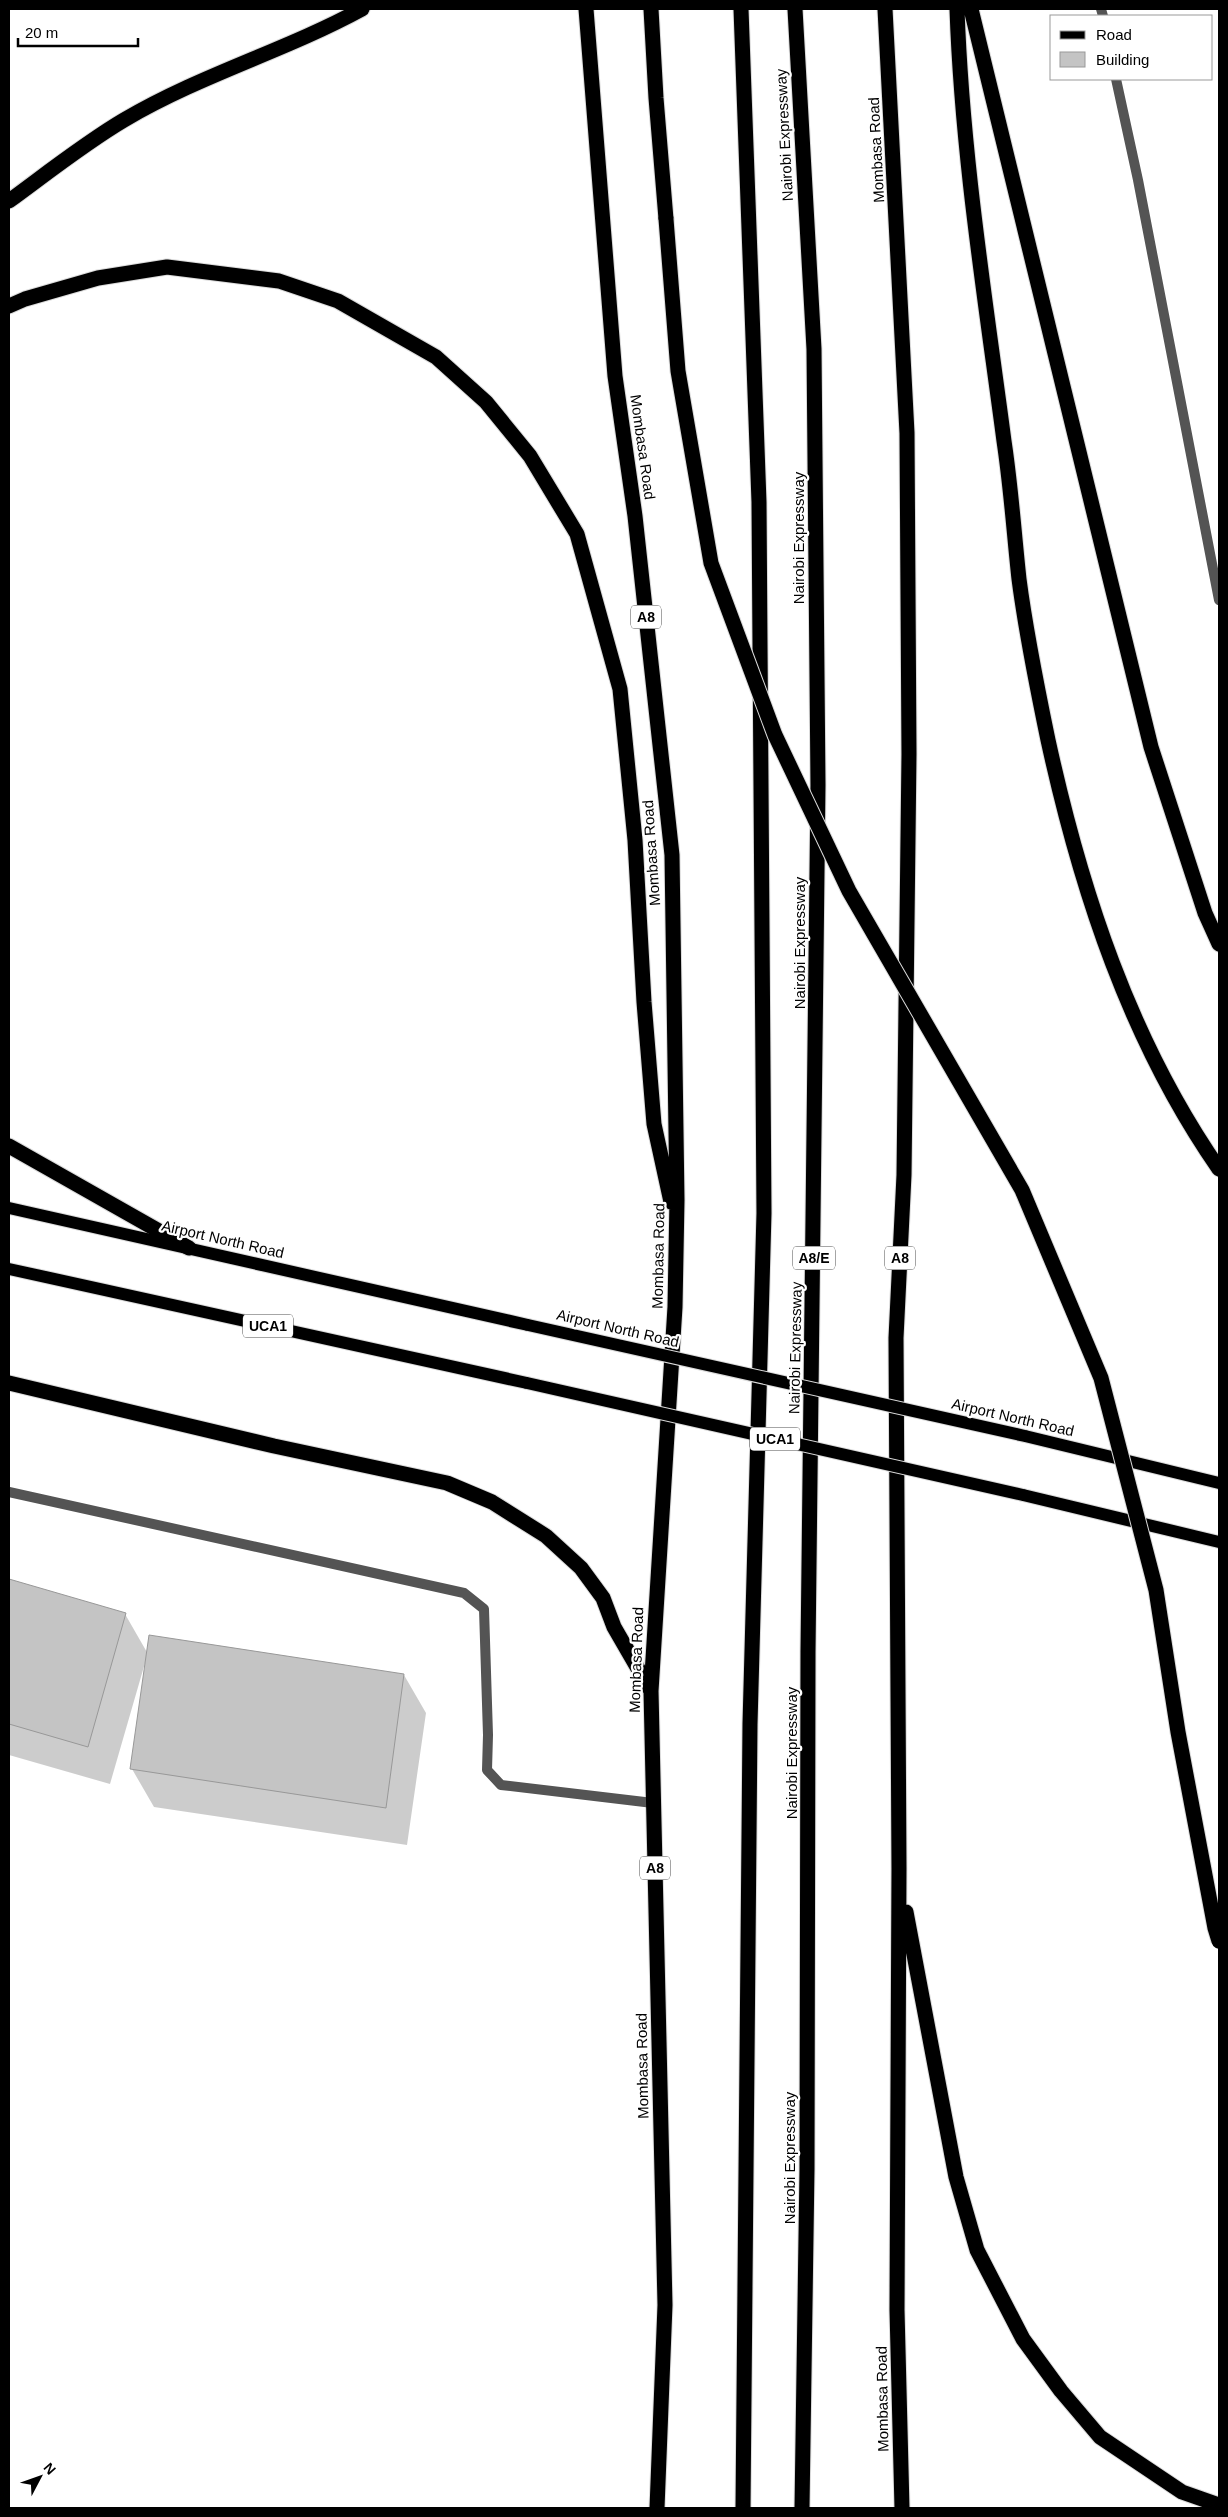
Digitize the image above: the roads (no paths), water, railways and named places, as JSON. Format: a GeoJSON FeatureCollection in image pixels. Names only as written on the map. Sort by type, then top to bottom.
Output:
{"type":"FeatureCollection","features":[{"type":"Feature","properties":{"kind":"highway"},"geometry":{"type":"LineString","coordinates":[[9,201],[124,120],[197,83],[338,22],[362,9]]}},
{"type":"Feature","properties":{"kind":"highway","name":"Mombasa Road"},"geometry":{"type":"LineString","coordinates":[[586,9],[615,376],[635,516],[672,855],[676,1228],[675,1307],[651,1691],[665,2305],[657,2508]]}},
{"type":"Feature","properties":{"kind":"highway"},"geometry":{"type":"LineString","coordinates":[[651,9],[656,98],[678,371],[711,563],[775,735],[849,891],[1022,1190],[1101,1378],[1156,1590],[1178,1732],[1219,1941]]}},
{"type":"Feature","properties":{"kind":"highway"},"geometry":{"type":"LineString","coordinates":[[741,9],[759,502],[764,1213],[750,1724],[742,2508]]}},
{"type":"Feature","properties":{"kind":"highway","name":"Nairobi Expressway"},"geometry":{"type":"LineString","coordinates":[[794,9],[814,349],[818,786],[808,1652],[808,2168],[802,2508]]}},
{"type":"Feature","properties":{"kind":"highway","name":"Mombasa Road"},"geometry":{"type":"LineString","coordinates":[[885,9],[903,320],[907,443],[909,754],[904,1145],[896,1338],[899,1868],[897,2310],[902,2508]]}},
{"type":"Feature","properties":{"kind":"highway"},"geometry":{"type":"LineString","coordinates":[[957,9],[967,167],[1005,445],[1020,581],[1038,689],[1064,812],[1104,942],[1130,1010],[1160,1071],[1219,1169]]}},
{"type":"Feature","properties":{"kind":"highway"},"geometry":{"type":"LineString","coordinates":[[971,9],[1151,746],[1205,913],[1219,944]]}},
{"type":"Feature","properties":{"kind":"highway"},"geometry":{"type":"LineString","coordinates":[[9,306],[25,299],[98,278],[167,267],[279,280],[338,301],[436,357],[486,402],[530,456],[577,534],[620,689],[635,840],[644,1002],[654,1124],[676,1228]]}},
{"type":"Feature","properties":{"kind":"highway"},"geometry":{"type":"LineString","coordinates":[[9,1146],[189,1248]]}},
{"type":"Feature","properties":{"kind":"highway"},"geometry":{"type":"LineString","coordinates":[[9,1382],[274,1446],[447,1483],[492,1502],[546,1536],[581,1568],[603,1598],[618,1634],[651,1691]]}},
{"type":"Feature","properties":{"kind":"highway"},"geometry":{"type":"LineString","coordinates":[[899,1868],[919,1988],[956,2177],[977,2250],[1023,2339],[1061,2391],[1100,2437],[1182,2492],[1219,2505]]}},
{"type":"Feature","properties":{"kind":"main road","name":"Airport North Road"},"geometry":{"type":"LineString","coordinates":[[9,1208],[1025,1436],[1219,1483]]}},
{"type":"Feature","properties":{"kind":"main road","name":"UCA1"},"geometry":{"type":"LineString","coordinates":[[9,1269],[527,1383],[1023,1495],[1219,1542]]}},
{"type":"Feature","properties":{"kind":"lane"},"geometry":{"type":"LineString","coordinates":[[1116,80],[1138,180],[1219,600]]}},
{"type":"Feature","properties":{"kind":"lane"},"geometry":{"type":"LineString","coordinates":[[9,1492],[464,1593],[484,1609],[488,1735],[487,1770],[501,1786],[653,1803]]}}]}
